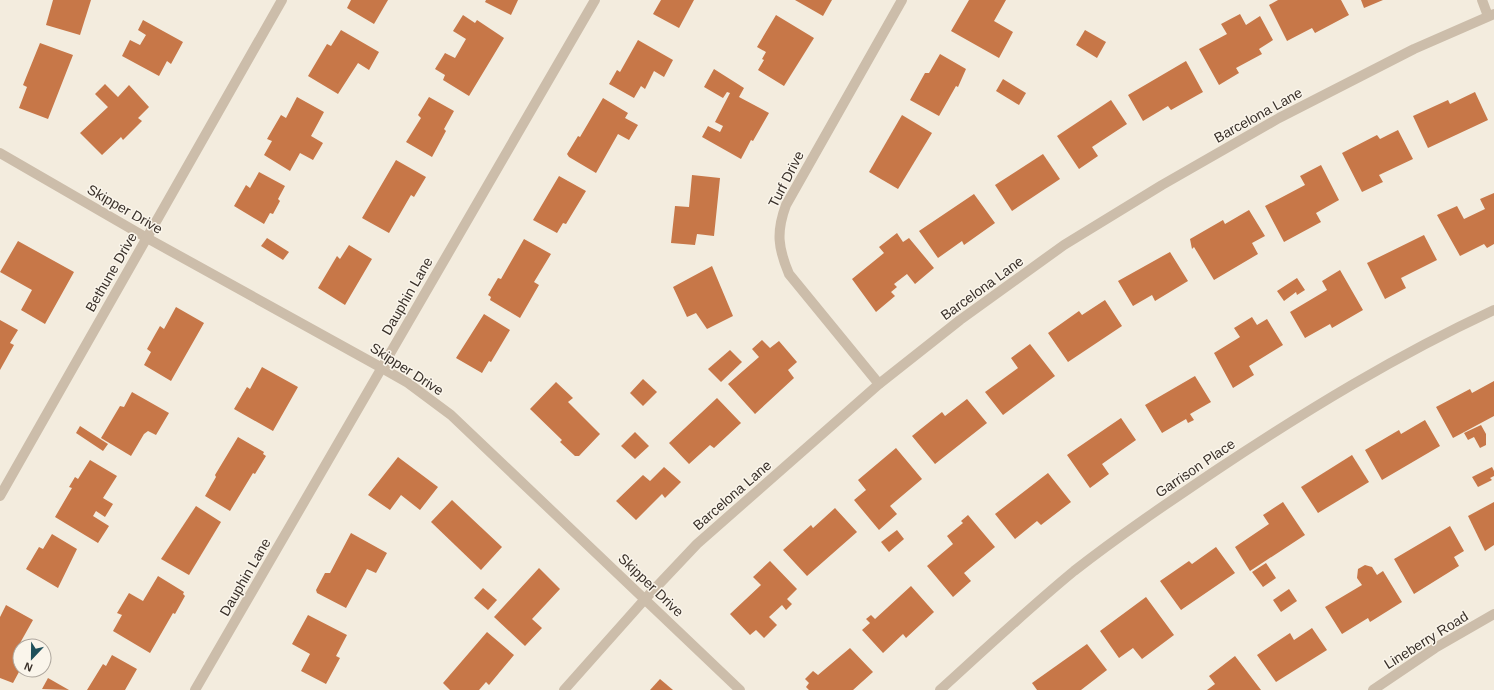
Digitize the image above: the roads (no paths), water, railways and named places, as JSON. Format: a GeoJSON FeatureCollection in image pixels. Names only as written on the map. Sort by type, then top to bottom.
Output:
{"type":"FeatureCollection","features":[{"type":"Feature","properties":{"kind":"street","name":"Bethune Drive"},"geometry":{"type":"LineString","coordinates":[[0,496],[282,0]]}},
{"type":"Feature","properties":{"kind":"street","name":"Dauphin Lane"},"geometry":{"type":"LineString","coordinates":[[195,690],[595,0]]}},
{"type":"Feature","properties":{"kind":"street","name":"Turf Drive"},"geometry":{"type":"LineString","coordinates":[[879,384],[789,274],[781,255],[779,236],[782,216],[786,205],[902,0]]}},
{"type":"Feature","properties":{"kind":"street"},"geometry":{"type":"LineString","coordinates":[[1482,0],[1491,15]]}},
{"type":"Feature","properties":{"kind":"street","name":"Barcelona Lane"},"geometry":{"type":"LineString","coordinates":[[564,690],[645,599],[697,544],[879,384],[960,320],[1064,245],[1162,185],[1286,115],[1414,49],[1491,15]]}},
{"type":"Feature","properties":{"kind":"street","name":"Skipper Drive"},"geometry":{"type":"LineString","coordinates":[[0,153],[146,238],[408,383],[451,415],[740,690]]}},
{"type":"Feature","properties":{"kind":"street","name":"Garrison Place"},"geometry":{"type":"LineString","coordinates":[[940,690],[1018,618],[1075,571],[1148,516],[1277,430],[1365,377],[1456,328],[1494,310]]}},
{"type":"Feature","properties":{"kind":"street","name":"Lineberry Road"},"geometry":{"type":"LineString","coordinates":[[1372,690],[1435,648],[1494,614]]}}]}
